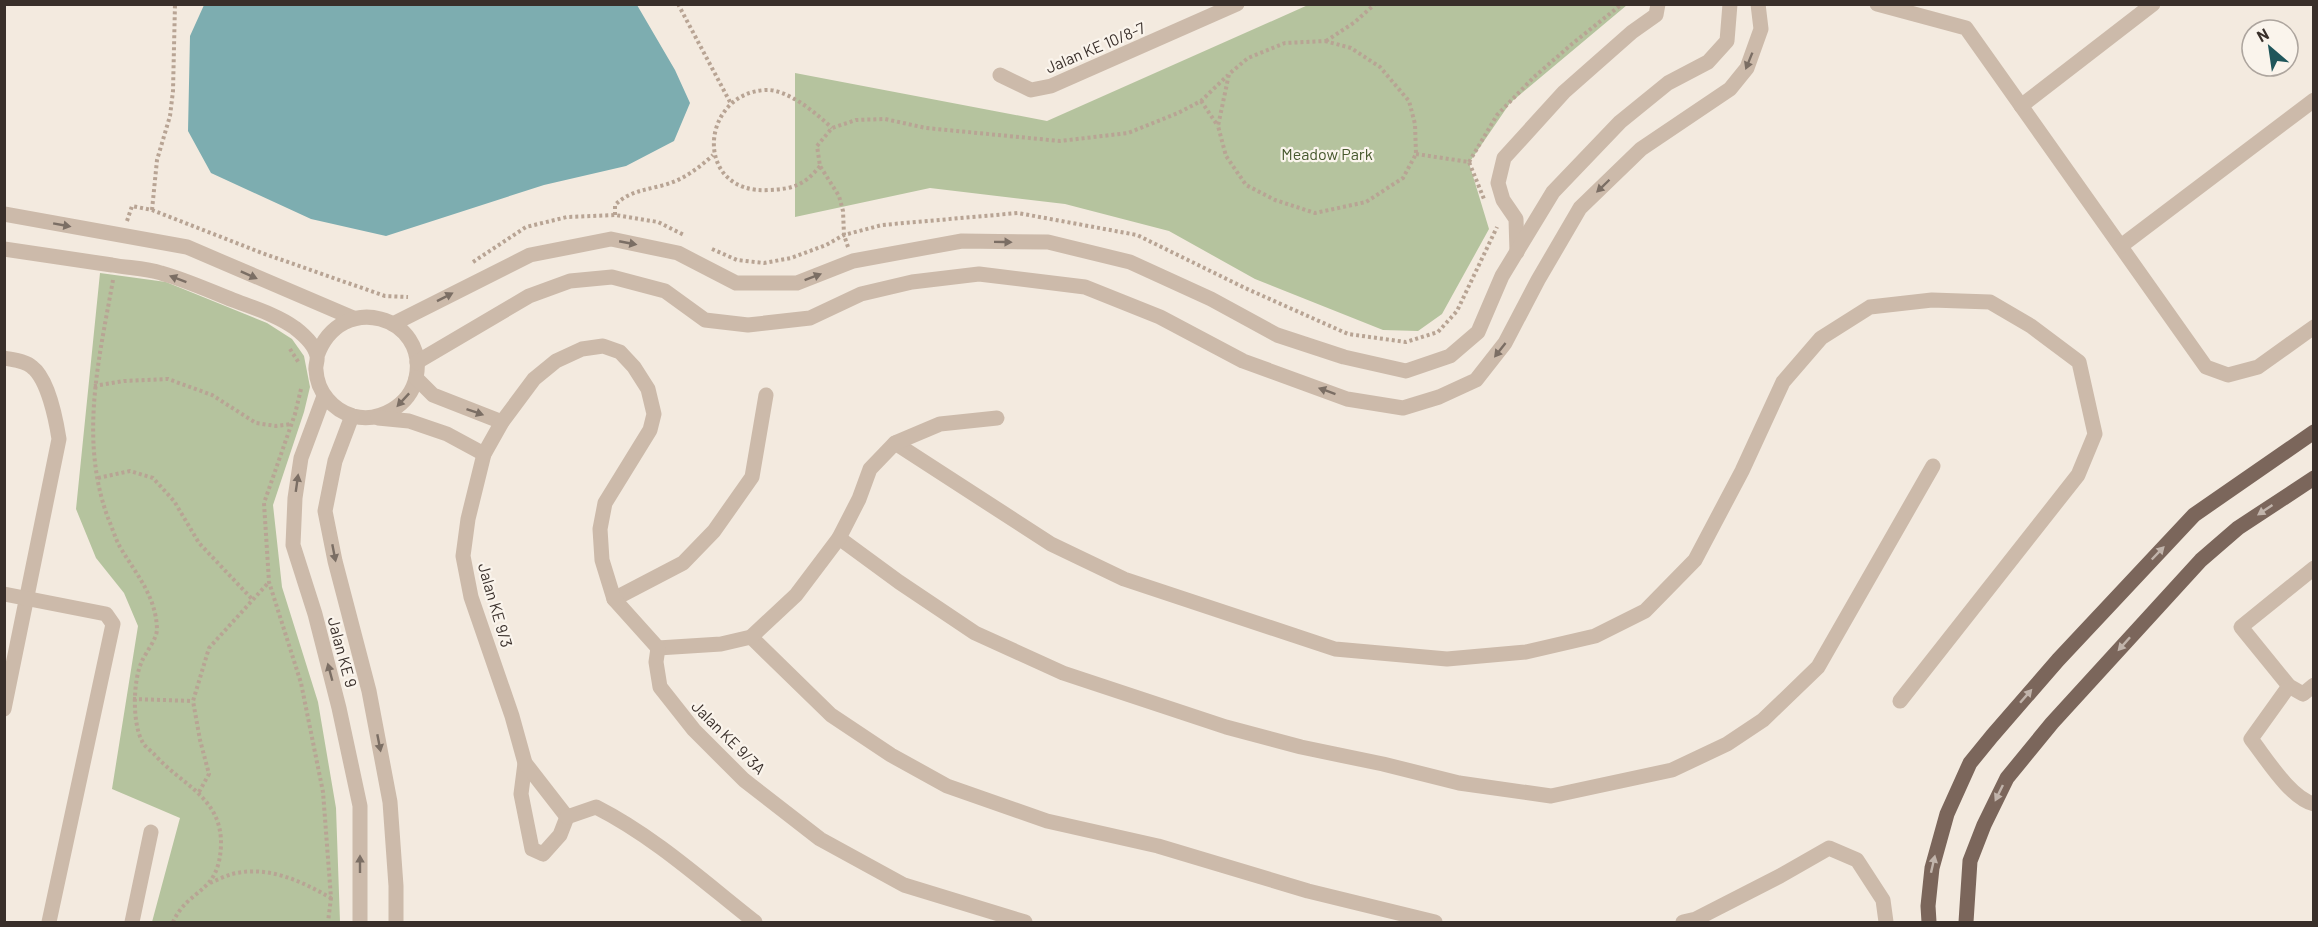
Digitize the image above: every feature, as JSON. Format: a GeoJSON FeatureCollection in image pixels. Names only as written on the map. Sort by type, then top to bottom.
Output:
{"type":"FeatureCollection","features":[{"type":"Feature","properties":{"kind":"main road"},"geometry":{"type":"LineString","coordinates":[[1929,922],[1928,906],[1932,868],[1947,814],[1970,763],[2058,660],[2194,515],[2313,432]]}},
{"type":"Feature","properties":{"kind":"main road"},"geometry":{"type":"LineString","coordinates":[[1966,922],[1970,861],[1984,825],[2007,778],[2052,723],[2201,560],[2238,528],[2313,477]]}},
{"type":"Feature","properties":{"kind":"street","name":"Jalan KE 10/8-7"},"geometry":{"type":"LineString","coordinates":[[1000,75],[1031,90],[1051,86],[1238,4]]}},
{"type":"Feature","properties":{"kind":"street"},"geometry":{"type":"LineString","coordinates":[[1517,252],[1516,219],[1503,200],[1498,183],[1504,158],[1564,92],[1632,32],[1656,15],[1658,4]]}},
{"type":"Feature","properties":{"kind":"street"},"geometry":{"type":"LineString","coordinates":[[393,324],[530,255],[611,239],[678,253],[736,283],[797,283],[853,261],[962,241],[1048,242],[1130,262],[1211,298],[1277,335],[1344,357],[1406,371],[1450,356],[1478,332],[1502,276],[1553,192],[1620,122],[1668,83],[1708,62],[1727,41],[1730,4]]}},
{"type":"Feature","properties":{"kind":"street"},"geometry":{"type":"LineString","coordinates":[[417,362],[529,296],[570,281],[612,277],[665,291],[705,320],[748,325],[810,318],[861,294],[912,282],[980,274],[1085,287],[1160,317],[1243,361],[1347,399],[1403,408],[1439,397],[1476,380],[1506,343],[1538,280],[1580,208],[1641,149],[1730,89],[1747,68],[1761,29],[1758,4]]}},
{"type":"Feature","properties":{"kind":"street"},"geometry":{"type":"LineString","coordinates":[[2021,106],[2153,4]]}},
{"type":"Feature","properties":{"kind":"street"},"geometry":{"type":"LineString","coordinates":[[1883,5],[1966,28],[2206,367],[2228,375],[2258,367],[2313,327]]}},
{"type":"Feature","properties":{"kind":"street"},"geometry":{"type":"LineString","coordinates":[[2121,246],[2313,100]]}},
{"type":"Feature","properties":{"kind":"street"},"geometry":{"type":"LineString","coordinates":[[4,214],[188,247],[353,318]]}},
{"type":"Feature","properties":{"kind":"street"},"geometry":{"type":"LineString","coordinates":[[4,249],[115,272],[160,272],[264,312],[293,327],[308,339],[317,356]]}},
{"type":"Feature","properties":{"kind":"street"},"geometry":{"type":"LineString","coordinates":[[895,443],[1051,544],[1124,579],[1335,649],[1447,659],[1526,652],[1595,636],[1645,611],[1695,560],[1742,471],[1783,382],[1821,338],[1869,307],[1932,300],[1990,302],[2031,326],[2079,362],[2095,434],[2078,475],[1900,701]]}},
{"type":"Feature","properties":{"kind":"street"},"geometry":{"type":"LineString","coordinates":[[372,417],[387,413],[400,405],[410,392],[416,378],[417,362],[409,340],[393,324],[373,317],[353,318],[330,332],[321,344],[317,356],[318,383],[324,396],[332,405],[352,416],[410,421],[447,434],[484,454],[502,422],[534,380],[556,361],[582,349],[603,346],[620,352],[634,367],[648,389],[654,414],[650,430],[605,503],[600,529],[602,560],[614,599],[658,648],[721,644],[751,636],[796,595],[839,538],[859,499],[870,469],[895,443],[940,424],[997,418]]}},
{"type":"Feature","properties":{"kind":"street"},"geometry":{"type":"LineString","coordinates":[[4,358],[33,367],[45,386],[54,412],[59,439],[4,709]]}},
{"type":"Feature","properties":{"kind":"street"},"geometry":{"type":"LineString","coordinates":[[416,378],[433,395],[502,422]]}},
{"type":"Feature","properties":{"kind":"street"},"geometry":{"type":"LineString","coordinates":[[614,599],[683,563],[714,531],[752,477],[766,394]]}},
{"type":"Feature","properties":{"kind":"street","name":"Jalan KE 9"},"geometry":{"type":"LineString","coordinates":[[324,396],[301,458],[295,498],[293,545],[315,614],[339,708],[360,806],[360,922]]}},
{"type":"Feature","properties":{"kind":"street","name":"Jalan KE 9"},"geometry":{"type":"LineString","coordinates":[[352,416],[335,460],[325,511],[335,561],[369,691],[390,802],[396,922]]}},
{"type":"Feature","properties":{"kind":"street","name":"Jalan KE 9/3"},"geometry":{"type":"LineString","coordinates":[[484,454],[468,519],[463,556],[471,597],[512,716],[525,764],[521,794],[532,849],[543,854],[560,835],[567,817],[525,764]]}},
{"type":"Feature","properties":{"kind":"street"},"geometry":{"type":"LineString","coordinates":[[839,538],[975,633],[1063,673],[1216,723],[1301,747],[1459,783],[1551,796],[1672,770],[1727,744],[1763,720],[1818,667],[1933,465]]}},
{"type":"Feature","properties":{"kind":"street"},"geometry":{"type":"LineString","coordinates":[[2308,690],[2289,686],[2241,627],[2313,568]]}},
{"type":"Feature","properties":{"kind":"street"},"geometry":{"type":"LineString","coordinates":[[4,594],[106,614],[113,624],[48,922]]}},
{"type":"Feature","properties":{"kind":"street"},"geometry":{"type":"LineString","coordinates":[[751,636],[831,715],[891,755],[947,786],[1047,821],[1158,846],[1308,891],[1435,922]]}},
{"type":"Feature","properties":{"kind":"street","name":"Jalan KE 9/3A"},"geometry":{"type":"LineString","coordinates":[[658,648],[656,662],[660,687],[694,730],[744,780],[820,839],[904,885],[1025,922]]}},
{"type":"Feature","properties":{"kind":"street"},"geometry":{"type":"LineString","coordinates":[[2289,686],[2251,739],[2295,794],[2305,802],[2313,804]]}},
{"type":"Feature","properties":{"kind":"street"},"geometry":{"type":"LineString","coordinates":[[567,817],[596,807],[623,820],[755,922]]}},
{"type":"Feature","properties":{"kind":"street"},"geometry":{"type":"LineString","coordinates":[[132,922],[151,831]]}},
{"type":"Feature","properties":{"kind":"street"},"geometry":{"type":"LineString","coordinates":[[1683,922],[1696,919],[1829,848],[1857,860],[1883,900],[1886,922]]}},
{"type":"Feature","properties":{"kind":"path"},"geometry":{"type":"LineString","coordinates":[[152,210],[158,160],[172,100],[175,4]]}},
{"type":"Feature","properties":{"kind":"path"},"geometry":{"type":"LineString","coordinates":[[678,4],[730,102]]}},
{"type":"Feature","properties":{"kind":"path"},"geometry":{"type":"LineString","coordinates":[[1325,41],[1355,22],[1375,4]]}},
{"type":"Feature","properties":{"kind":"path"},"geometry":{"type":"LineString","coordinates":[[1468,162],[1497,115],[1534,77],[1622,4]]}},
{"type":"Feature","properties":{"kind":"path"},"geometry":{"type":"LineString","coordinates":[[853,261],[844,235],[840,196],[820,166],[817,146],[832,128],[855,120],[885,119],[926,128],[1060,141],[1128,133],[1201,101],[1248,58],[1285,43],[1325,41],[1351,48],[1380,67],[1409,101],[1415,124],[1416,154],[1403,178],[1366,202],[1315,213],[1275,200],[1246,185],[1226,156],[1218,126],[1201,101]]}},
{"type":"Feature","properties":{"kind":"path"},"geometry":{"type":"LineString","coordinates":[[1218,126],[1229,74]]}},
{"type":"Feature","properties":{"kind":"path"},"geometry":{"type":"LineString","coordinates":[[820,166],[809,180],[783,190],[760,191],[735,183],[718,168],[713,155],[715,130],[730,102],[748,93],[768,89],[807,105],[832,128]]}},
{"type":"Feature","properties":{"kind":"path"},"geometry":{"type":"LineString","coordinates":[[615,215],[615,205],[623,197],[684,177],[701,167],[713,155]]}},
{"type":"Feature","properties":{"kind":"path"},"geometry":{"type":"LineString","coordinates":[[115,272],[124,282]]}},
{"type":"Feature","properties":{"kind":"path"},"geometry":{"type":"LineString","coordinates":[[115,272],[94,386],[92,420],[98,478],[107,514],[119,545],[153,602],[158,632],[140,664],[133,699],[142,741],[163,765],[199,792],[217,817],[221,843],[218,868],[209,884]]}},
{"type":"Feature","properties":{"kind":"path"},"geometry":{"type":"LineString","coordinates":[[284,344],[299,363],[300,372]]}},
{"type":"Feature","properties":{"kind":"path"},"geometry":{"type":"LineString","coordinates":[[94,386],[124,381],[168,380],[212,395],[256,423],[276,426],[292,423],[312,428]]}},
{"type":"Feature","properties":{"kind":"path"},"geometry":{"type":"LineString","coordinates":[[301,380],[302,389],[292,423],[264,503],[269,582],[301,683],[323,792],[331,898],[328,922]]}},
{"type":"Feature","properties":{"kind":"path"},"geometry":{"type":"LineString","coordinates":[[98,478],[130,471],[153,478],[174,501],[199,543],[252,599]]}},
{"type":"Feature","properties":{"kind":"path"},"geometry":{"type":"LineString","coordinates":[[199,792],[208,774],[194,701],[209,648],[269,582]]}},
{"type":"Feature","properties":{"kind":"path"},"geometry":{"type":"LineString","coordinates":[[133,699],[194,701]]}},
{"type":"Feature","properties":{"kind":"path"},"geometry":{"type":"LineString","coordinates":[[173,922],[185,905],[209,884],[232,874],[266,872],[302,882],[331,898]]}},
{"type":"Feature","properties":{"kind":"green space","name":"Meadow Park"},"geometry":{"type":"Polygon","coordinates":[[[1308,5],[1627,5],[1510,103],[1469,163],[1489,229],[1442,314],[1418,331],[1383,330],[1255,279],[1169,231],[1065,204],[930,188],[795,217],[795,73],[1047,121],[1308,5]]]}},
{"type":"Feature","properties":{"kind":"green space"},"geometry":{"type":"Polygon","coordinates":[[[100,273],[166,282],[267,323],[292,339],[304,356],[310,387],[273,505],[282,587],[318,702],[336,808],[340,922],[152,922],[180,818],[112,789],[138,626],[124,593],[96,558],[76,509],[100,273]]]}},
{"type":"Feature","properties":{"kind":"water"},"geometry":{"type":"Polygon","coordinates":[[[204,5],[637,5],[675,70],[690,103],[674,141],[626,166],[544,185],[386,236],[311,219],[211,173],[188,131],[190,36],[204,5]]]}}]}
